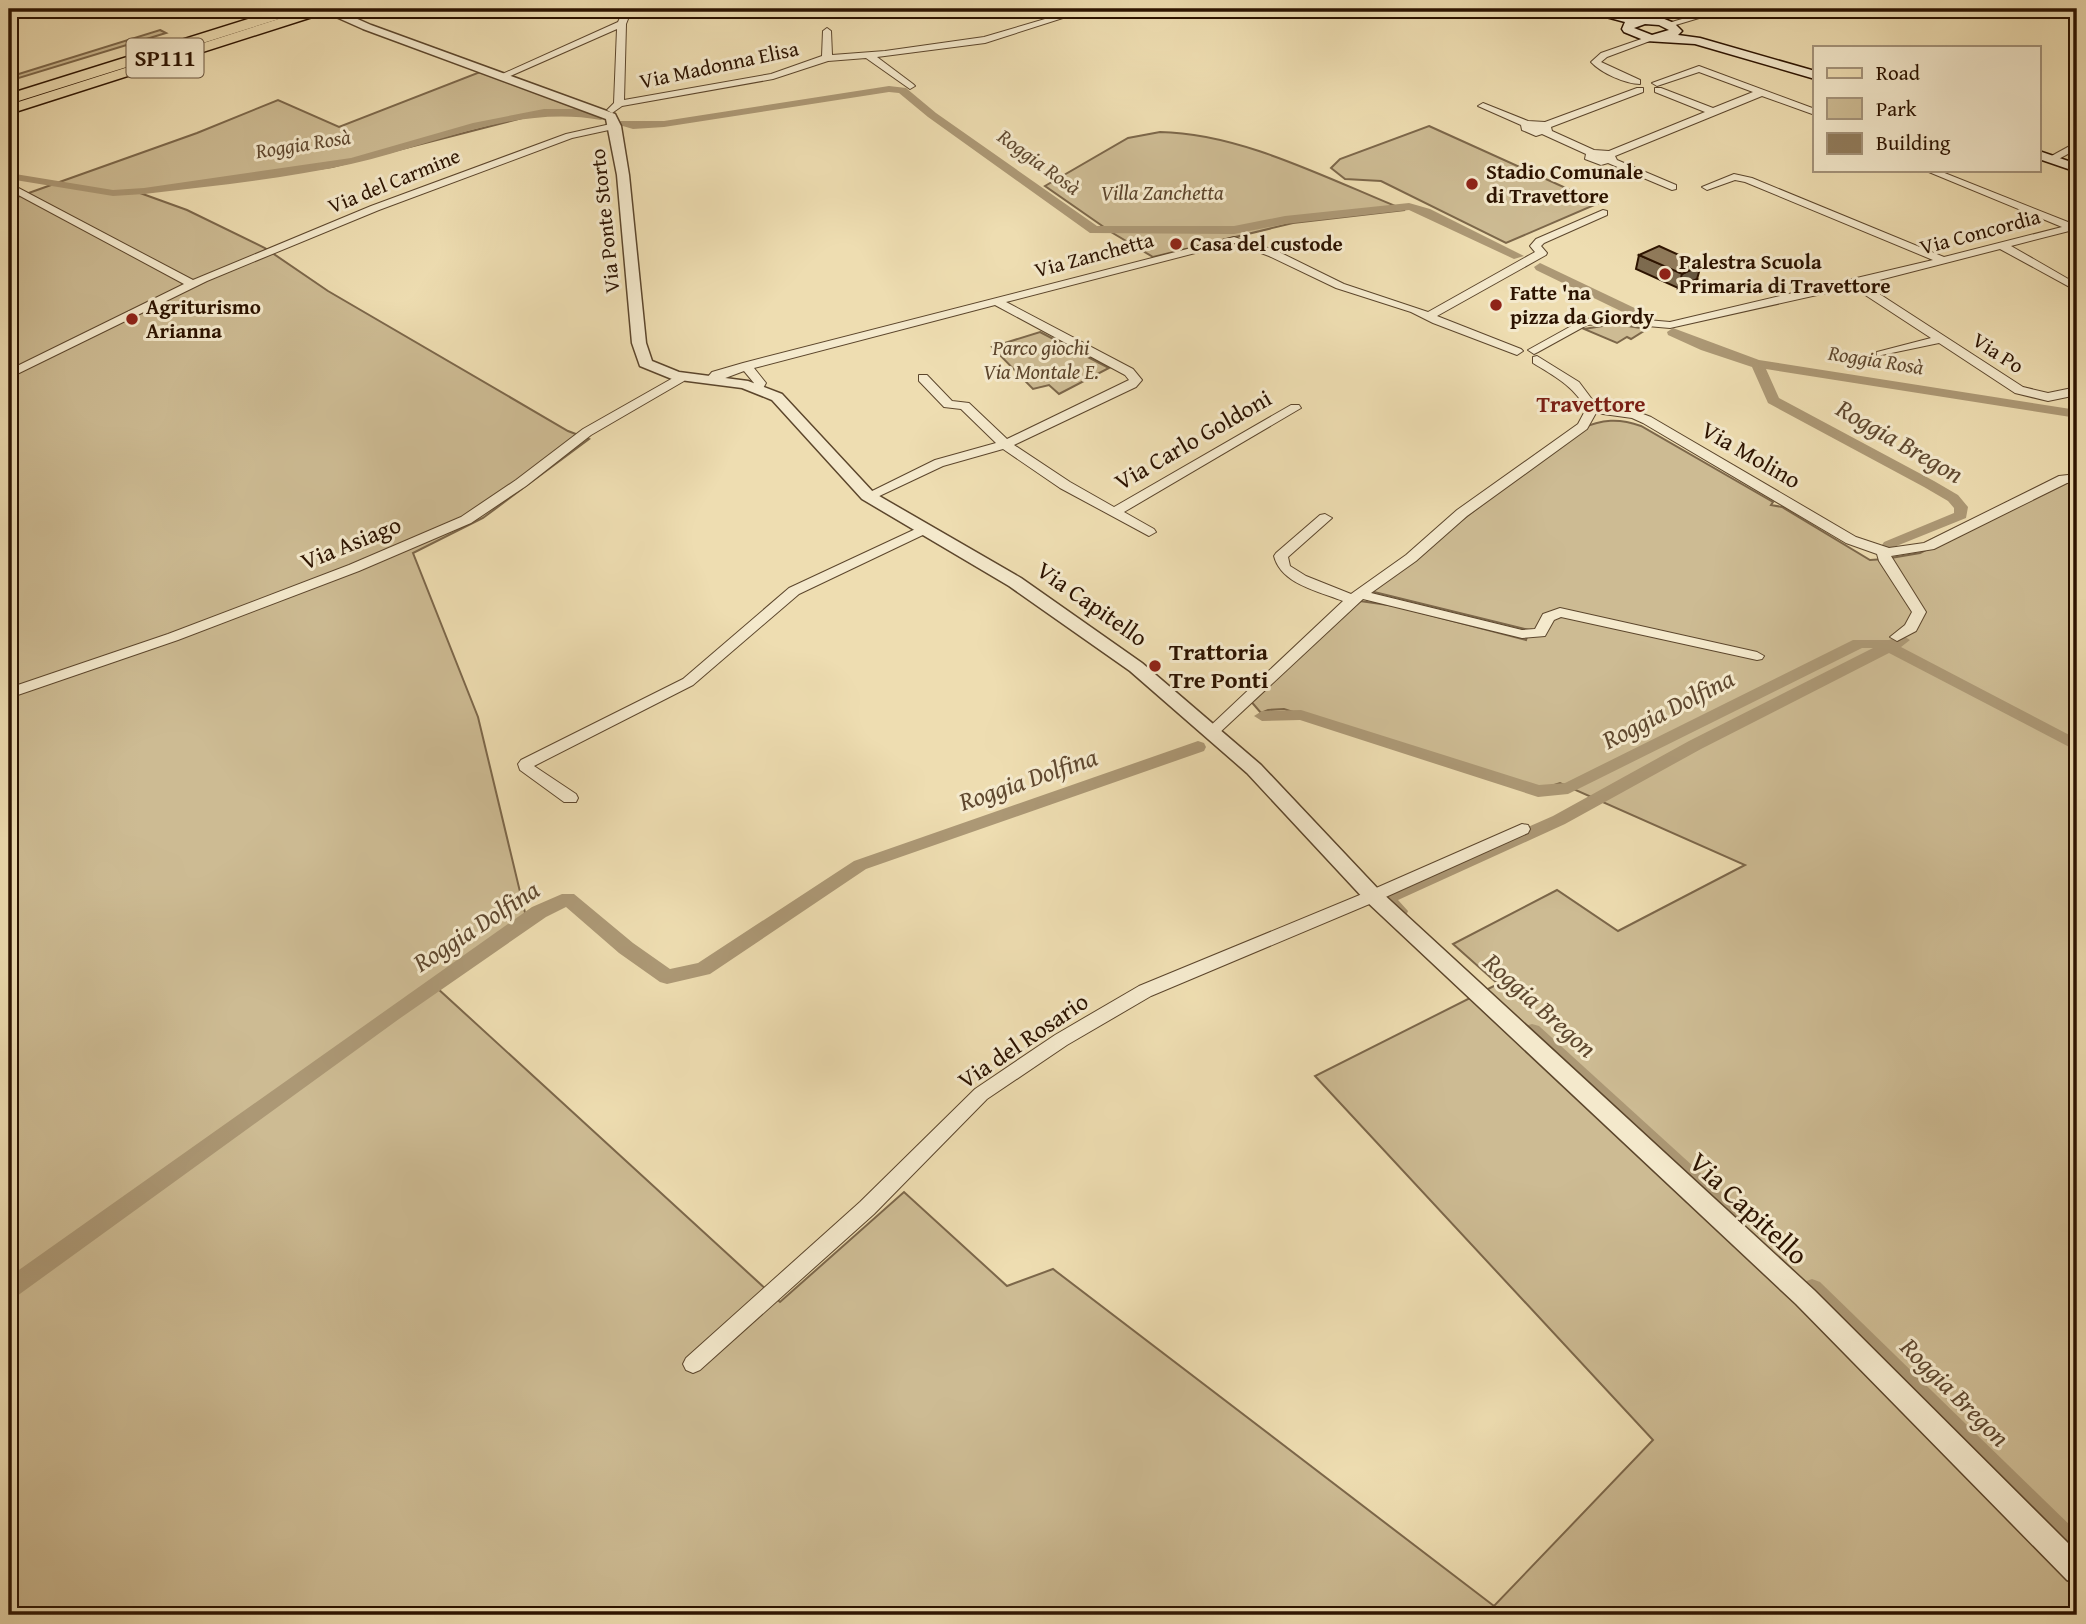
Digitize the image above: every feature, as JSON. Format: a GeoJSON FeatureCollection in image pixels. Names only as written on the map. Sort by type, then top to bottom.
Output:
{"type":"FeatureCollection","features":[{"type":"Feature","properties":{"kind":"highway"},"geometry":{"type":"LineString","coordinates":[[9,87],[259,9]]}},
{"type":"Feature","properties":{"kind":"highway"},"geometry":{"type":"LineString","coordinates":[[9,97],[285,9]]}},
{"type":"Feature","properties":{"kind":"highway"},"geometry":{"type":"LineString","coordinates":[[9,97],[295,9]]}},
{"type":"Feature","properties":{"kind":"main road"},"geometry":{"type":"LineString","coordinates":[[1582,9],[1610,17],[1633,31],[1666,33],[1813,74]]}},
{"type":"Feature","properties":{"kind":"main road","name":"SP111"},"geometry":{"type":"LineString","coordinates":[[9,110],[327,10]]}},
{"type":"Feature","properties":{"kind":"main road"},"geometry":{"type":"LineString","coordinates":[[1633,31],[1657,21],[1666,33]]}},
{"type":"Feature","properties":{"kind":"main road"},"geometry":{"type":"LineString","coordinates":[[2045,157],[2077,168]]}},
{"type":"Feature","properties":{"kind":"street","name":"Via Ponte Storto"},"geometry":{"type":"LineString","coordinates":[[628,9],[622,24],[619,104],[612,110],[623,175],[640,352],[645,363],[659,372],[680,378],[712,379]]}},
{"type":"Feature","properties":{"kind":"street","name":"Via Madonna Elisa"},"geometry":{"type":"LineString","coordinates":[[619,104],[773,76],[827,58],[869,56],[985,40],[1087,9]]}},
{"type":"Feature","properties":{"kind":"street"},"geometry":{"type":"LineString","coordinates":[[1666,33],[1725,9]]}},
{"type":"Feature","properties":{"kind":"street"},"geometry":{"type":"LineString","coordinates":[[327,10],[503,76],[613,122]]}},
{"type":"Feature","properties":{"kind":"street"},"geometry":{"type":"LineString","coordinates":[[503,76],[622,24]]}},
{"type":"Feature","properties":{"kind":"street","name":"Via Madonna Elisa"},"geometry":{"type":"LineString","coordinates":[[827,31],[827,58]]}},
{"type":"Feature","properties":{"kind":"street"},"geometry":{"type":"LineString","coordinates":[[1633,31],[1596,62],[1639,86],[1658,87],[1714,112]]}},
{"type":"Feature","properties":{"kind":"street"},"geometry":{"type":"LineString","coordinates":[[869,56],[910,86]]}},
{"type":"Feature","properties":{"kind":"street"},"geometry":{"type":"LineString","coordinates":[[1658,87],[1699,69],[1813,111]]}},
{"type":"Feature","properties":{"kind":"street"},"geometry":{"type":"LineString","coordinates":[[1483,106],[1526,124],[1524,128],[1530,131],[1545,129],[1639,86]]}},
{"type":"Feature","properties":{"kind":"street"},"geometry":{"type":"LineString","coordinates":[[1545,129],[1592,153],[1588,156],[1593,161],[1611,157],[1762,92]]}},
{"type":"Feature","properties":{"kind":"street","name":"Via del Carmine"},"geometry":{"type":"LineString","coordinates":[[9,374],[193,284],[507,157],[613,122]]}},
{"type":"Feature","properties":{"kind":"street"},"geometry":{"type":"LineString","coordinates":[[2045,157],[2077,145]]}},
{"type":"Feature","properties":{"kind":"street"},"geometry":{"type":"LineString","coordinates":[[1611,157],[1672,187]]}},
{"type":"Feature","properties":{"kind":"street","name":"Via Concordia"},"geometry":{"type":"LineString","coordinates":[[1934,172],[2075,227]]}},
{"type":"Feature","properties":{"kind":"street"},"geometry":{"type":"LineString","coordinates":[[1707,187],[1734,177],[1748,180],[1945,261]]}},
{"type":"Feature","properties":{"kind":"street"},"geometry":{"type":"LineString","coordinates":[[9,186],[193,284]]}},
{"type":"Feature","properties":{"kind":"street"},"geometry":{"type":"LineString","coordinates":[[1430,315],[1494,277],[1542,253],[1535,246],[1540,241],[1603,213]]}},
{"type":"Feature","properties":{"kind":"street","name":"Via Concordia"},"geometry":{"type":"LineString","coordinates":[[1536,355],[1584,322],[1614,320],[1670,325],[2004,247],[2075,227]]}},
{"type":"Feature","properties":{"kind":"street","name":"Via Zanchetta"},"geometry":{"type":"LineString","coordinates":[[712,379],[716,374],[1234,240],[1251,244],[1377,299],[1430,315],[1447,325],[1517,351],[1536,355]]}},
{"type":"Feature","properties":{"kind":"street"},"geometry":{"type":"LineString","coordinates":[[2004,247],[2077,288]]}},
{"type":"Feature","properties":{"kind":"street","name":"Via Po"},"geometry":{"type":"LineString","coordinates":[[1855,283],[2019,390],[2048,397],[2077,391]]}},
{"type":"Feature","properties":{"kind":"street"},"geometry":{"type":"LineString","coordinates":[[868,496],[939,463],[1005,445],[1136,380],[1129,372],[995,301]]}},
{"type":"Feature","properties":{"kind":"street","name":"Via Po"},"geometry":{"type":"LineString","coordinates":[[1881,354],[1941,339]]}},
{"type":"Feature","properties":{"kind":"street"},"geometry":{"type":"LineString","coordinates":[[1212,732],[1356,597],[1410,558],[1462,513],[1583,426],[1591,409],[1580,386],[1536,355]]}},
{"type":"Feature","properties":{"kind":"street","name":"Via Capitello"},"geometry":{"type":"LineString","coordinates":[[747,366],[760,383],[758,387]]}},
{"type":"Feature","properties":{"kind":"street","name":"Via Asiago"},"geometry":{"type":"LineString","coordinates":[[9,693],[186,632],[354,568],[466,520],[521,483],[587,432],[680,378]]}},
{"type":"Feature","properties":{"kind":"street","name":"Via Carlo Goldoni"},"geometry":{"type":"LineString","coordinates":[[923,378],[948,404],[965,406],[1005,445],[1065,485],[1149,533]]}},
{"type":"Feature","properties":{"kind":"street","name":"Via Capitello"},"geometry":{"type":"LineString","coordinates":[[712,379],[758,387],[776,397],[868,496],[1015,583],[1075,623],[1136,667],[1212,732],[1254,769],[1373,896],[1805,1297],[2077,1571]]}},
{"type":"Feature","properties":{"kind":"street","name":"Via Carlo Goldoni"},"geometry":{"type":"LineString","coordinates":[[1113,513],[1295,408]]}},
{"type":"Feature","properties":{"kind":"street","name":"Via Molino"},"geometry":{"type":"LineString","coordinates":[[1591,409],[1635,415],[1647,420],[1851,540],[1884,553],[1908,552],[1929,546],[2064,479],[2077,478]]}},
{"type":"Feature","properties":{"kind":"street"},"geometry":{"type":"LineString","coordinates":[[1325,518],[1281,556],[1284,568],[1301,579],[1356,597],[1531,636],[1540,633],[1548,617],[1560,612],[1757,656]]}},
{"type":"Feature","properties":{"kind":"street"},"geometry":{"type":"LineString","coordinates":[[570,797],[528,770],[526,764],[688,682],[794,591],[922,530]]}},
{"type":"Feature","properties":{"kind":"street"},"geometry":{"type":"LineString","coordinates":[[1884,553],[1886,561],[1919,612],[1911,628],[1898,637]]}},
{"type":"Feature","properties":{"kind":"street"},"geometry":{"type":"LineString","coordinates":[[1373,896],[1522,829]]}},
{"type":"Feature","properties":{"kind":"street","name":"Via del Rosario"},"geometry":{"type":"LineString","coordinates":[[693,1364],[867,1208],[981,1094],[1061,1040],[1144,991],[1373,896]]}},
{"type":"Feature","properties":{"kind":"green space"},"geometry":{"type":"Polygon","coordinates":[[[160,30],[166,33],[9,81],[9,77],[160,30]]]}},
{"type":"Feature","properties":{"kind":"green space"},"geometry":{"type":"Polygon","coordinates":[[[480,72],[585,108],[581,114],[530,116],[332,167],[140,193],[187,210],[265,248],[328,291],[568,431],[589,439],[483,518],[413,553],[478,717],[528,925],[436,987],[780,1302],[904,1192],[1007,1286],[1053,1269],[1494,1606],[1653,1440],[1315,1076],[1498,984],[1453,944],[1557,890],[1618,931],[1745,865],[1560,783],[1542,789],[1527,788],[1284,709],[1261,713],[1249,699],[1360,601],[1395,606],[1526,640],[1529,630],[1370,591],[1580,429],[1596,423],[1618,421],[1641,426],[1773,502],[1771,505],[1782,507],[1870,560],[1920,553],[2064,481],[2077,482],[2077,1615],[9,1615],[9,200],[197,133],[278,100],[339,127],[480,72]]]}},
{"type":"Feature","properties":{"kind":"green space","name":"Stadio Comunale di Travettore"},"geometry":{"type":"Polygon","coordinates":[[[1429,126],[1599,203],[1506,243],[1381,181],[1345,179],[1331,168],[1340,159],[1429,126]]]}},
{"type":"Feature","properties":{"kind":"green space","name":"Villa Zanchetta"},"geometry":{"type":"Polygon","coordinates":[[[1160,132],[1191,134],[1253,149],[1316,172],[1405,210],[1293,223],[1153,257],[1111,232],[1045,186],[1128,138],[1160,132]]]}},
{"type":"Feature","properties":{"kind":"green space"},"geometry":{"type":"Polygon","coordinates":[[[1615,324],[1647,329],[1631,339],[1627,337],[1617,343],[1584,329],[1615,324]]]}},
{"type":"Feature","properties":{"kind":"green space","name":"Parco giochi Via Montale E."},"geometry":{"type":"Polygon","coordinates":[[[1040,332],[1109,368],[1059,394],[1049,385],[1033,389],[992,347],[1040,332]]]}},
{"type":"Feature","properties":{"kind":"building"},"geometry":{"type":"Polygon","coordinates":[[[1659,246],[1701,265],[1682,274],[1639,255],[1659,246]]]}},
{"type":"Feature","properties":{"kind":"waterway","name":"Roggia Rosà"},"geometry":{"type":"LineString","coordinates":[[621,124],[664,124],[889,89],[902,90],[932,115],[1094,230],[1234,230],[1285,220],[1409,206],[1426,211],[1518,256]]}},
{"type":"Feature","properties":{"kind":"waterway","name":"Roggia Rosà"},"geometry":{"type":"LineString","coordinates":[[9,176],[113,193],[144,191],[351,161],[511,118],[575,112],[601,117]]}},
{"type":"Feature","properties":{"kind":"waterway","name":"Roggia Rosà"},"geometry":{"type":"LineString","coordinates":[[1540,267],[1639,315]]}},
{"type":"Feature","properties":{"kind":"waterway","name":"Roggia Rosà"},"geometry":{"type":"LineString","coordinates":[[1673,332],[1706,347],[1757,364]]}},
{"type":"Feature","properties":{"kind":"waterway","name":"Roggia Rosà"},"geometry":{"type":"LineString","coordinates":[[1757,364],[2077,414]]}},
{"type":"Feature","properties":{"kind":"waterway","name":"Roggia Bregon"},"geometry":{"type":"LineString","coordinates":[[1757,364],[1773,400],[1929,484],[1953,498],[1961,507],[1961,515],[1889,545]]}},
{"type":"Feature","properties":{"kind":"waterway","name":"Roggia Bregon"},"geometry":{"type":"LineString","coordinates":[[1889,647],[1902,640]]}},
{"type":"Feature","properties":{"kind":"waterway","name":"Roggia Dolfina"},"geometry":{"type":"LineString","coordinates":[[1262,716],[1301,715],[1538,791],[1568,788],[1859,643],[1889,647]]}},
{"type":"Feature","properties":{"kind":"waterway","name":"Roggia Bregon"},"geometry":{"type":"LineString","coordinates":[[1399,911],[1385,898],[1559,820],[1695,745],[1889,647]]}},
{"type":"Feature","properties":{"kind":"waterway","name":"Roggia Dolfina"},"geometry":{"type":"LineString","coordinates":[[1889,647],[2077,746]]}},
{"type":"Feature","properties":{"kind":"waterway","name":"Roggia Dolfina"},"geometry":{"type":"LineString","coordinates":[[9,1289],[539,912],[568,899],[626,948],[667,977],[703,969],[860,865],[1198,747]]}},
{"type":"Feature","properties":{"kind":"waterway","name":"Roggia Bregon"},"geometry":{"type":"LineString","coordinates":[[1532,1031],[1730,1213]]}},
{"type":"Feature","properties":{"kind":"waterway","name":"Roggia Bregon"},"geometry":{"type":"LineString","coordinates":[[1812,1289],[2077,1549]]}},
{"type":"Feature","properties":{"kind":"place","name":"Stadio Comunale di Travettore"},"geometry":{"type":"Point","coordinates":[1472,184]}},
{"type":"Feature","properties":{"kind":"place","name":"Casa del custode"},"geometry":{"type":"Point","coordinates":[1176,244]}},
{"type":"Feature","properties":{"kind":"place","name":"Palestra Scuola Primaria di Travettore"},"geometry":{"type":"Point","coordinates":[1665,274]}},
{"type":"Feature","properties":{"kind":"place","name":"Fatte 'na pizza da Giordy"},"geometry":{"type":"Point","coordinates":[1496,305]}},
{"type":"Feature","properties":{"kind":"place","name":"Agriturismo Arianna"},"geometry":{"type":"Point","coordinates":[132,319]}},
{"type":"Feature","properties":{"kind":"place","name":"Trattoria Tre Ponti"},"geometry":{"type":"Point","coordinates":[1155,666]}},
{"type":"Feature","properties":{"kind":"district","name":"Travettore"},"geometry":{"type":"Point","coordinates":[1591,404]}}]}
